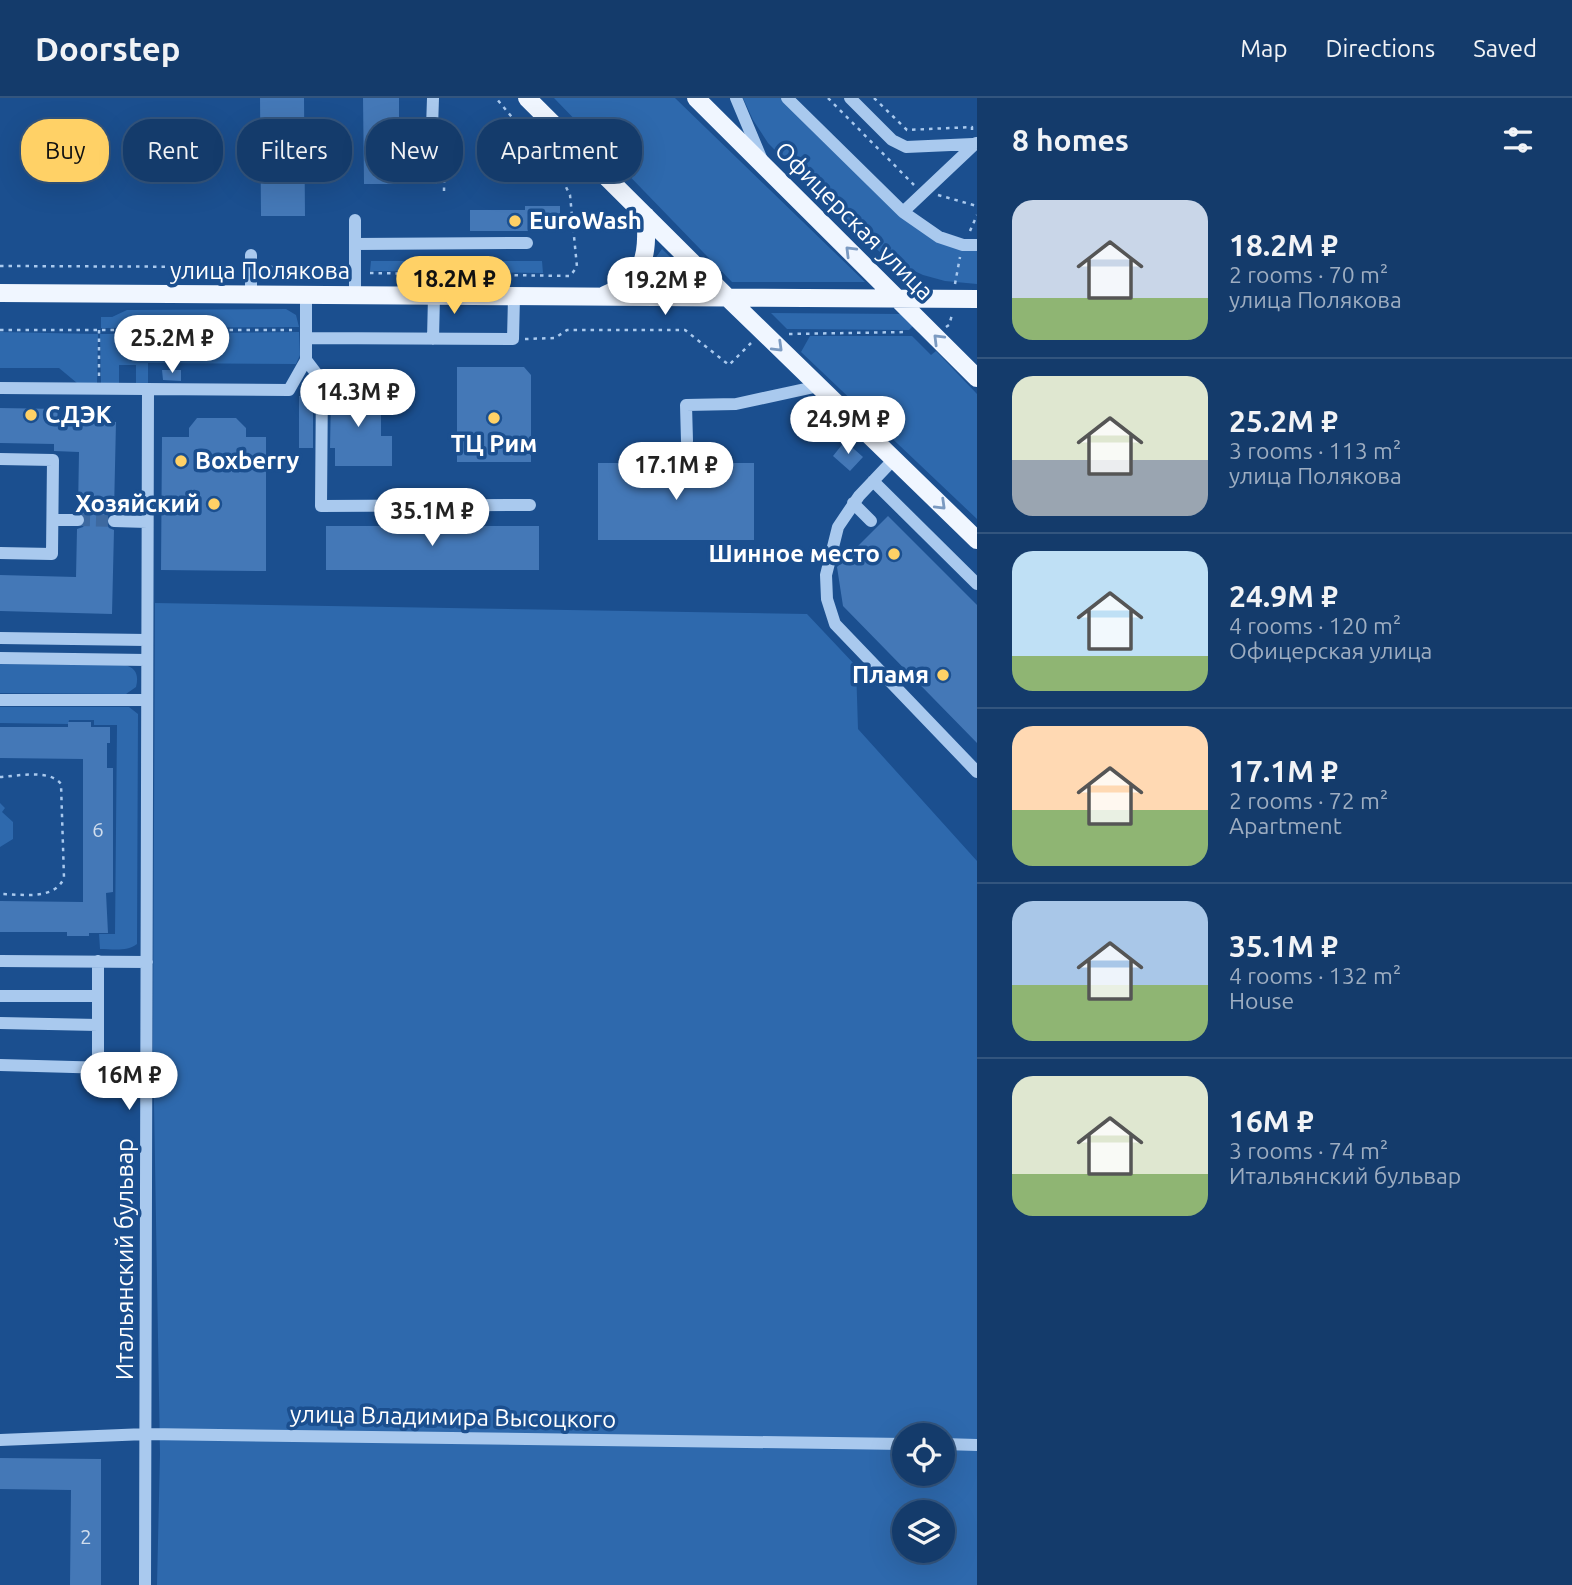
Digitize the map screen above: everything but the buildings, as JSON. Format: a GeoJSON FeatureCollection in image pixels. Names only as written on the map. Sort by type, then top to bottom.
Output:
{"type":"FeatureCollection","features":[{"type":"Feature","properties":{"kind":"main road"},"geometry":{"type":"LineString","coordinates":[[527,98],[541,107],[729,299],[977,540]]}},
{"type":"Feature","properties":{"kind":"main road","name":"Офицерская улица"},"geometry":{"type":"LineString","coordinates":[[696,98],[977,378]]}},
{"type":"Feature","properties":{"kind":"main road"},"geometry":{"type":"LineString","coordinates":[[602,297],[625,286],[639,272],[646,247],[646,216]]}},
{"type":"Feature","properties":{"kind":"main road","name":"улица Полякова"},"geometry":{"type":"LineString","coordinates":[[0,293],[977,299]]}},
{"type":"Feature","properties":{"kind":"street"},"geometry":{"type":"LineString","coordinates":[[433,98],[437,119]]}},
{"type":"Feature","properties":{"kind":"street"},"geometry":{"type":"LineString","coordinates":[[736,98],[765,167]]}},
{"type":"Feature","properties":{"kind":"street"},"geometry":{"type":"LineString","coordinates":[[787,98],[903,212],[939,237],[963,245],[977,245]]}},
{"type":"Feature","properties":{"kind":"street"},"geometry":{"type":"LineString","coordinates":[[850,98],[892,140],[906,147],[975,143]]}},
{"type":"Feature","properties":{"kind":"street"},"geometry":{"type":"LineString","coordinates":[[903,212],[975,143]]}},
{"type":"Feature","properties":{"kind":"street"},"geometry":{"type":"LineString","coordinates":[[355,220],[355,296]]}},
{"type":"Feature","properties":{"kind":"street"},"geometry":{"type":"LineString","coordinates":[[355,244],[527,243]]}},
{"type":"Feature","properties":{"kind":"street"},"geometry":{"type":"LineString","coordinates":[[251,255],[251,295]]}},
{"type":"Feature","properties":{"kind":"street"},"geometry":{"type":"LineString","coordinates":[[0,388],[289,390],[306,360],[306,295]]}},
{"type":"Feature","properties":{"kind":"street"},"geometry":{"type":"LineString","coordinates":[[433,339],[434,296]]}},
{"type":"Feature","properties":{"kind":"street"},"geometry":{"type":"LineString","coordinates":[[306,334],[513,339],[514,296]]}},
{"type":"Feature","properties":{"kind":"street"},"geometry":{"type":"LineString","coordinates":[[306,360],[322,381],[321,506],[530,505]]}},
{"type":"Feature","properties":{"kind":"street"},"geometry":{"type":"LineString","coordinates":[[687,441],[686,405],[736,404],[819,386]]}},
{"type":"Feature","properties":{"kind":"street","name":"Итальянский бульвар"},"geometry":{"type":"LineString","coordinates":[[145,1585],[148,390]]}},
{"type":"Feature","properties":{"kind":"street"},"geometry":{"type":"LineString","coordinates":[[0,459],[53,460],[52,554],[0,553]]}},
{"type":"Feature","properties":{"kind":"street"},"geometry":{"type":"LineString","coordinates":[[894,459],[853,503],[838,527],[826,575],[827,599],[835,624],[977,772]]}},
{"type":"Feature","properties":{"kind":"street"},"geometry":{"type":"LineString","coordinates":[[873,481],[977,584]]}},
{"type":"Feature","properties":{"kind":"street"},"geometry":{"type":"LineString","coordinates":[[853,503],[871,522]]}},
{"type":"Feature","properties":{"kind":"street"},"geometry":{"type":"LineString","coordinates":[[52,520],[78,520]]}},
{"type":"Feature","properties":{"kind":"street"},"geometry":{"type":"LineString","coordinates":[[114,522],[147,522]]}},
{"type":"Feature","properties":{"kind":"street"},"geometry":{"type":"LineString","coordinates":[[0,638],[146,639]]}},
{"type":"Feature","properties":{"kind":"street"},"geometry":{"type":"LineString","coordinates":[[0,658],[146,660]]}},
{"type":"Feature","properties":{"kind":"street"},"geometry":{"type":"LineString","coordinates":[[0,700],[147,700]]}},
{"type":"Feature","properties":{"kind":"street"},"geometry":{"type":"LineString","coordinates":[[0,961],[147,962]]}},
{"type":"Feature","properties":{"kind":"street"},"geometry":{"type":"LineString","coordinates":[[98,961],[98,1068]]}},
{"type":"Feature","properties":{"kind":"street"},"geometry":{"type":"LineString","coordinates":[[0,996],[98,996]]}},
{"type":"Feature","properties":{"kind":"street"},"geometry":{"type":"LineString","coordinates":[[0,1023],[98,1025]]}},
{"type":"Feature","properties":{"kind":"street"},"geometry":{"type":"LineString","coordinates":[[0,1065],[146,1069]]}},
{"type":"Feature","properties":{"kind":"street","name":"улица Владимира Высоцкого"},"geometry":{"type":"LineString","coordinates":[[0,1440],[146,1434],[892,1444]]}},
{"type":"Feature","properties":{"kind":"street"},"geometry":{"type":"LineString","coordinates":[[955,1444],[977,1445]]}},
{"type":"Feature","properties":{"kind":"path"},"geometry":{"type":"LineString","coordinates":[[828,98],[922,193],[954,198],[977,206]]}},
{"type":"Feature","properties":{"kind":"path"},"geometry":{"type":"LineString","coordinates":[[874,98],[908,130],[972,127]]}},
{"type":"Feature","properties":{"kind":"path"},"geometry":{"type":"LineString","coordinates":[[443,182],[444,191]]}},
{"type":"Feature","properties":{"kind":"path"},"geometry":{"type":"LineString","coordinates":[[0,330],[306,334]]}},
{"type":"Feature","properties":{"kind":"path"},"geometry":{"type":"LineString","coordinates":[[99,330],[99,389]]}},
{"type":"Feature","properties":{"kind":"path"},"geometry":{"type":"LineString","coordinates":[[513,339],[555,338],[567,330],[685,330],[729,365]]}},
{"type":"Feature","properties":{"kind":"path"},"geometry":{"type":"LineString","coordinates":[[0,776],[46,776],[58,779],[61,784],[64,878],[61,886],[52,892],[0,894]]}},
{"type":"Feature","properties":{"kind":"shaded area"},"geometry":{"type":"Polygon","coordinates":[[[554,98],[675,98],[865,282],[732,282],[635,182],[642,182],[642,119],[574,119],[554,98]]]}},
{"type":"Feature","properties":{"kind":"shaded area"},"geometry":{"type":"Polygon","coordinates":[[[743,98],[781,98],[896,212],[977,249],[977,284],[945,281],[923,275],[887,258],[852,228],[768,143],[743,98]]]}},
{"type":"Feature","properties":{"kind":"shaded area"},"geometry":{"type":"Polygon","coordinates":[[[662,249],[695,281],[638,282],[662,249]]]}},
{"type":"Feature","properties":{"kind":"shaded area"},"geometry":{"type":"Polygon","coordinates":[[[371,261],[542,261],[543,273],[370,271],[371,261]]]}},
{"type":"Feature","properties":{"kind":"shaded area"},"geometry":{"type":"Polygon","coordinates":[[[286,309],[296,315],[299,327],[101,328],[101,317],[112,317],[127,310],[286,309]]]}},
{"type":"Feature","properties":{"kind":"shaded area"},"geometry":{"type":"Polygon","coordinates":[[[771,313],[901,314],[913,326],[909,330],[787,329],[771,313]]]}},
{"type":"Feature","properties":{"kind":"shaded area"},"geometry":{"type":"Polygon","coordinates":[[[0,332],[98,334],[97,383],[77,383],[59,368],[0,368],[0,332]]]}},
{"type":"Feature","properties":{"kind":"shaded area"},"geometry":{"type":"Polygon","coordinates":[[[299,332],[300,355],[296,364],[148,363],[148,384],[136,384],[136,365],[119,365],[119,383],[101,384],[100,334],[299,332]]]}},
{"type":"Feature","properties":{"kind":"shaded area"},"geometry":{"type":"Polygon","coordinates":[[[810,336],[912,336],[931,355],[936,351],[977,394],[977,519],[801,352],[810,336]]]}},
{"type":"Feature","properties":{"kind":"shaded area"},"geometry":{"type":"Polygon","coordinates":[[[155,603],[807,614],[856,666],[858,729],[977,861],[977,1585],[157,1585],[160,1454],[153,1046],[155,603]]]}},
{"type":"Feature","properties":{"kind":"shaded area"},"geometry":{"type":"Polygon","coordinates":[[[0,664],[125,665],[134,670],[137,683],[136,687],[126,694],[0,693],[0,664]]]}},
{"type":"Feature","properties":{"kind":"shaded area"},"geometry":{"type":"Polygon","coordinates":[[[0,707],[129,707],[138,714],[137,944],[133,947],[119,950],[100,949],[99,934],[115,934],[117,725],[94,725],[94,720],[69,720],[68,724],[0,723],[0,707]]]}},
{"type":"Feature","properties":{"kind":"shaded area"},"geometry":{"type":"Polygon","coordinates":[[[0,803],[5,808],[2,812],[13,822],[13,839],[0,847],[0,803]]]}},
{"type":"Feature","properties":{"kind":"tunnel"},"geometry":{"type":"LineString","coordinates":[[78,520],[114,521]]}},
{"type":"Feature","properties":{"kind":"place","name":"EuroWash"},"geometry":{"type":"Point","coordinates":[515,221]}},
{"type":"Feature","properties":{"kind":"place","name":"СДЭК"},"geometry":{"type":"Point","coordinates":[31,415]}},
{"type":"Feature","properties":{"kind":"place","name":"ТЦ Рим"},"geometry":{"type":"Point","coordinates":[494,418]}},
{"type":"Feature","properties":{"kind":"place","name":"Boxberry"},"geometry":{"type":"Point","coordinates":[181,461]}},
{"type":"Feature","properties":{"kind":"place","name":"Хозяйский"},"geometry":{"type":"Point","coordinates":[214,504]}},
{"type":"Feature","properties":{"kind":"place","name":"Шинное место"},"geometry":{"type":"Point","coordinates":[894,554]}},
{"type":"Feature","properties":{"kind":"place","name":"Пламя"},"geometry":{"type":"Point","coordinates":[943,675]}}]}
